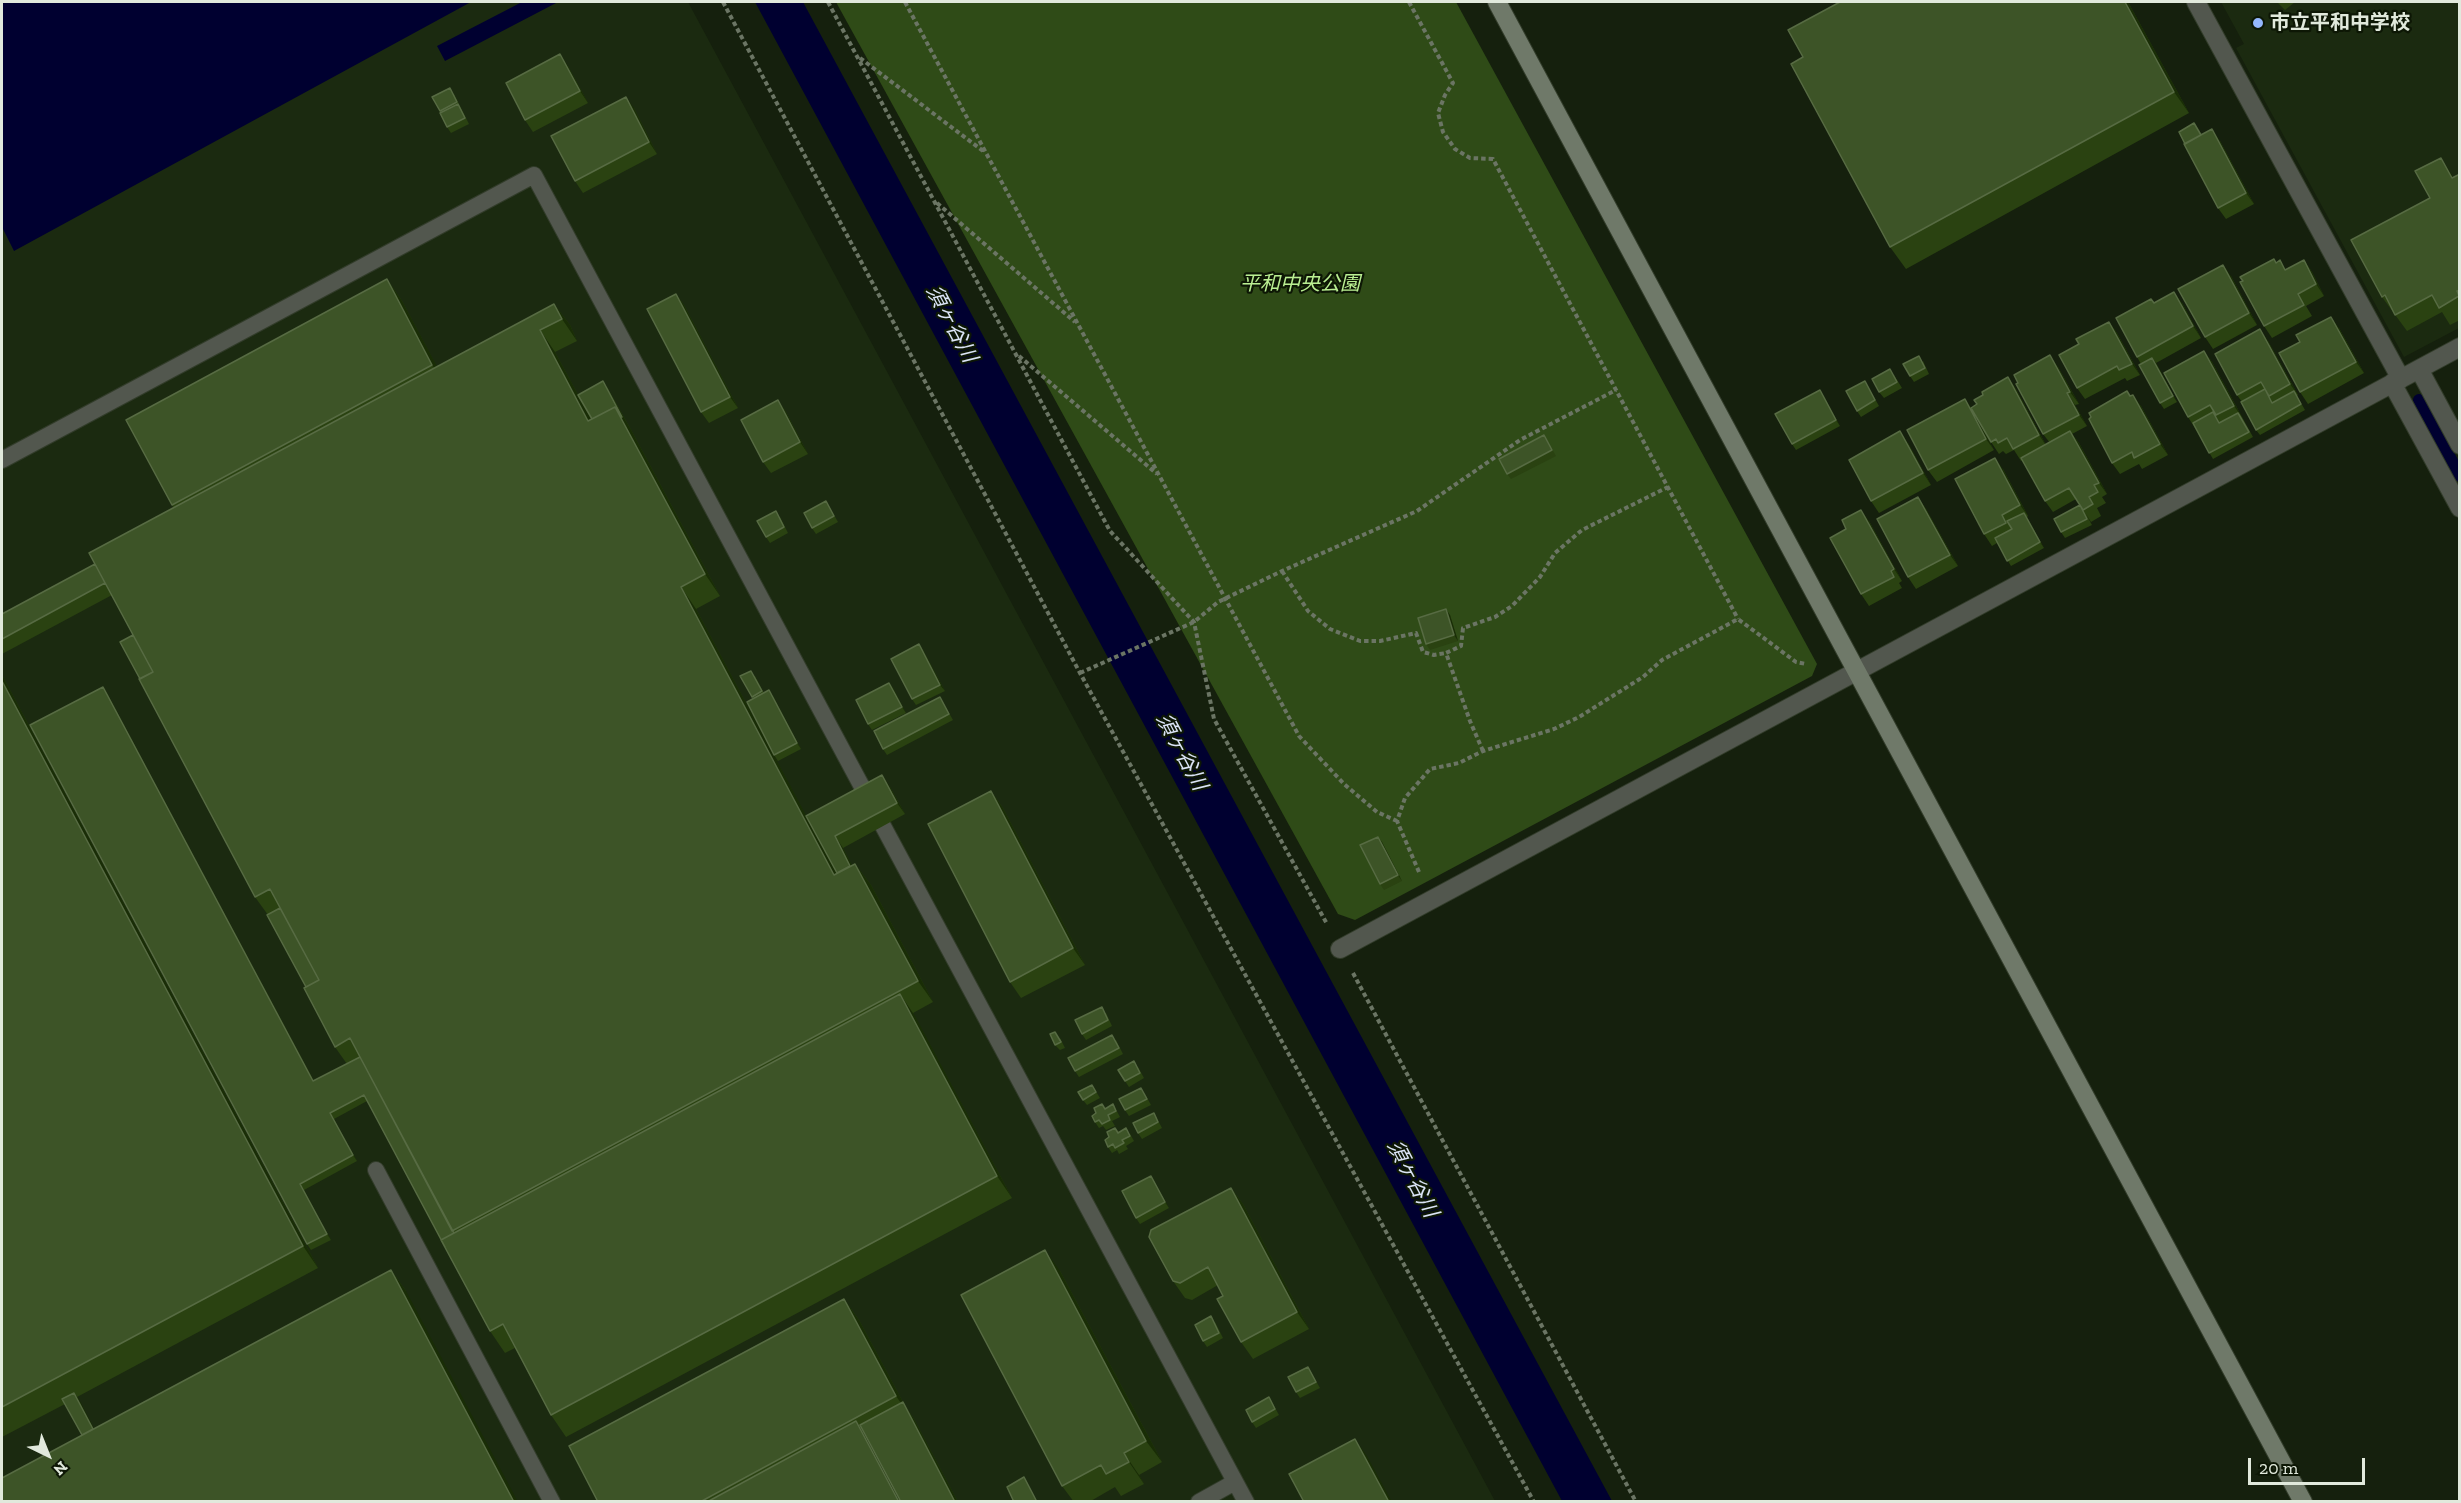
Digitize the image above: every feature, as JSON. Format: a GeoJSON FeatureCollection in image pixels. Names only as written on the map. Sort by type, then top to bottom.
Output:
{"type":"FeatureCollection","features":[{"type":"Feature","properties":{"kind":"street"},"geometry":{"type":"LineString","coordinates":[[1497,2],[2303,1502]]}},
{"type":"Feature","properties":{"kind":"street"},"geometry":{"type":"LineString","coordinates":[[2196,2],[2396,381],[2460,508]]}},
{"type":"Feature","properties":{"kind":"street"},"geometry":{"type":"LineString","coordinates":[[1340,949],[2460,347]]}},
{"type":"Feature","properties":{"kind":"street"},"geometry":{"type":"LineString","coordinates":[[2419,369],[2460,445]]}},
{"type":"Feature","properties":{"kind":"lane"},"geometry":{"type":"LineString","coordinates":[[2,460],[534,175],[868,798]]}},
{"type":"Feature","properties":{"kind":"lane"},"geometry":{"type":"LineString","coordinates":[[884,826],[1246,1502]]}},
{"type":"Feature","properties":{"kind":"lane"},"geometry":{"type":"LineString","coordinates":[[376,1170],[552,1502]]}},
{"type":"Feature","properties":{"kind":"lane"},"geometry":{"type":"LineString","coordinates":[[1199,1502],[1235,1482]]}},
{"type":"Feature","properties":{"kind":"path"},"geometry":{"type":"LineString","coordinates":[[723,2],[1080,673],[1534,1502]]}},
{"type":"Feature","properties":{"kind":"path"},"geometry":{"type":"LineString","coordinates":[[828,2],[1110,531],[1194,622],[1214,719],[1636,1502]]}},
{"type":"Feature","properties":{"kind":"path"},"geometry":{"type":"LineString","coordinates":[[905,2],[1299,736],[1344,784],[1377,812],[1396,821],[1409,853],[1433,899]]}},
{"type":"Feature","properties":{"kind":"path"},"geometry":{"type":"LineString","coordinates":[[1409,2],[1453,83],[1438,113],[1443,132],[1455,149],[1470,158],[1493,159],[1738,619],[1796,662],[1857,671]]}},
{"type":"Feature","properties":{"kind":"path"},"geometry":{"type":"LineString","coordinates":[[857,55],[986,154]]}},
{"type":"Feature","properties":{"kind":"path"},"geometry":{"type":"LineString","coordinates":[[935,202],[1077,324]]}},
{"type":"Feature","properties":{"kind":"path"},"geometry":{"type":"LineString","coordinates":[[1016,354],[1160,477]]}},
{"type":"Feature","properties":{"kind":"path"},"geometry":{"type":"LineString","coordinates":[[1080,673],[1194,622],[1225,599],[1282,571],[1417,511],[1520,440],[1616,390]]}},
{"type":"Feature","properties":{"kind":"path"},"geometry":{"type":"LineString","coordinates":[[1282,571],[1308,611],[1330,628],[1360,641],[1380,641],[1416,633],[1423,652],[1434,655],[1446,653],[1461,646],[1463,628],[1495,617],[1512,606],[1540,577],[1555,553],[1582,530],[1668,487]]}},
{"type":"Feature","properties":{"kind":"path"},"geometry":{"type":"LineString","coordinates":[[1396,821],[1405,798],[1430,769],[1459,763],[1483,751],[1554,729],[1579,717],[1644,677],[1662,660],[1738,619]]}},
{"type":"Feature","properties":{"kind":"path"},"geometry":{"type":"LineString","coordinates":[[1446,653],[1483,751]]}},
{"type":"Feature","properties":{"kind":"shaded area"},"geometry":{"type":"Polygon","coordinates":[[[2,2],[688,2],[1495,1501],[2,1502],[2,2]]]}},
{"type":"Feature","properties":{"kind":"shaded area"},"geometry":{"type":"Polygon","coordinates":[[[2221,2],[2459,2],[2459,328],[2404,357],[2236,48],[2244,44],[2221,2]]]}},
{"type":"Feature","properties":{"kind":"green space","name":"平和中央公園"},"geometry":{"type":"Polygon","coordinates":[[[836,2],[1456,2],[1817,664],[1812,676],[1355,920],[1338,914],[836,2]]]}},
{"type":"Feature","properties":{"kind":"water"},"geometry":{"type":"Polygon","coordinates":[[[2,2],[471,2],[14,251],[2,227],[2,2]]]}},
{"type":"Feature","properties":{"kind":"water"},"geometry":{"type":"Polygon","coordinates":[[[522,2],[558,2],[445,61],[437,46],[522,2]]]}},
{"type":"Feature","properties":{"kind":"water","name":"須ヶ谷川"},"geometry":{"type":"Polygon","coordinates":[[[755,2],[803,2],[1612,1501],[1562,1501],[755,2]]]}},
{"type":"Feature","properties":{"kind":"building"},"geometry":{"type":"Polygon","coordinates":[[[1840,2],[2125,2],[2174,92],[1890,247],[1791,64],[1803,57],[1788,30],[1840,2]]]}},
{"type":"Feature","properties":{"kind":"building"},"geometry":{"type":"Polygon","coordinates":[[[560,54],[580,91],[525,120],[506,83],[560,54]]]}},
{"type":"Feature","properties":{"kind":"building"},"geometry":{"type":"Polygon","coordinates":[[[450,88],[457,102],[440,111],[432,97],[450,88]]]}},
{"type":"Feature","properties":{"kind":"building"},"geometry":{"type":"Polygon","coordinates":[[[626,97],[649,142],[575,181],[551,136],[626,97]]]}},
{"type":"Feature","properties":{"kind":"building"},"geometry":{"type":"Polygon","coordinates":[[[458,104],[465,118],[447,127],[440,113],[458,104]]]}},
{"type":"Feature","properties":{"kind":"building"},"geometry":{"type":"Polygon","coordinates":[[[2194,123],[2201,135],[2185,144],[2179,132],[2194,123]]]}},
{"type":"Feature","properties":{"kind":"building"},"geometry":{"type":"Polygon","coordinates":[[[2212,129],[2246,193],[2218,208],[2184,144],[2212,129]]]}},
{"type":"Feature","properties":{"kind":"building"},"geometry":{"type":"Polygon","coordinates":[[[2441,158],[2452,178],[2460,174],[2460,290],[2457,291],[2459,296],[2439,308],[2432,295],[2395,315],[2385,295],[2382,297],[2351,240],[2430,198],[2415,171],[2441,158]]]}},
{"type":"Feature","properties":{"kind":"building"},"geometry":{"type":"Polygon","coordinates":[[[2274,259],[2276,263],[2280,260],[2285,270],[2304,260],[2316,284],[2298,294],[2304,305],[2264,326],[2240,282],[2243,281],[2240,277],[2274,259]]]}},
{"type":"Feature","properties":{"kind":"building"},"geometry":{"type":"Polygon","coordinates":[[[2223,265],[2249,313],[2205,337],[2178,289],[2223,265]]]}},
{"type":"Feature","properties":{"kind":"building"},"geometry":{"type":"Polygon","coordinates":[[[387,279],[432,365],[172,505],[126,420],[387,279]]]}},
{"type":"Feature","properties":{"kind":"building"},"geometry":{"type":"Polygon","coordinates":[[[2174,292],[2193,326],[2137,357],[2116,318],[2151,299],[2154,303],[2174,292]]]}},
{"type":"Feature","properties":{"kind":"building"},"geometry":{"type":"Polygon","coordinates":[[[676,294],[730,397],[701,412],[647,309],[676,294]]]}},
{"type":"Feature","properties":{"kind":"building"},"geometry":{"type":"Polygon","coordinates":[[[554,304],[562,319],[540,330],[588,421],[615,407],[705,574],[681,587],[834,875],[855,864],[918,981],[452,1231],[350,1038],[335,1047],[304,988],[319,980],[270,889],[255,897],[139,679],[153,672],[89,553],[554,304]]]}},
{"type":"Feature","properties":{"kind":"building"},"geometry":{"type":"Polygon","coordinates":[[[2331,317],[2356,362],[2300,392],[2279,353],[2300,342],[2296,335],[2331,317]]]}},
{"type":"Feature","properties":{"kind":"building"},"geometry":{"type":"Polygon","coordinates":[[[2109,322],[2132,364],[2119,370],[2117,366],[2077,388],[2059,355],[2079,344],[2076,339],[2109,322]]]}},
{"type":"Feature","properties":{"kind":"building"},"geometry":{"type":"Polygon","coordinates":[[[2260,329],[2290,384],[2269,396],[2261,382],[2237,395],[2215,354],[2260,329]]]}},
{"type":"Feature","properties":{"kind":"building"},"geometry":{"type":"Polygon","coordinates":[[[2204,351],[2234,406],[2216,415],[2210,405],[2188,417],[2164,373],[2204,351]]]}},
{"type":"Feature","properties":{"kind":"building"},"geometry":{"type":"Polygon","coordinates":[[[2050,355],[2070,392],[2067,393],[2079,415],[2043,434],[2016,384],[2018,383],[2014,375],[2050,355]]]}},
{"type":"Feature","properties":{"kind":"building"},"geometry":{"type":"Polygon","coordinates":[[[1919,356],[1925,368],[1910,376],[1903,364],[1919,356]]]}},
{"type":"Feature","properties":{"kind":"building"},"geometry":{"type":"Polygon","coordinates":[[[2152,358],[2173,396],[2160,403],[2139,365],[2152,358]]]}},
{"type":"Feature","properties":{"kind":"building"},"geometry":{"type":"Polygon","coordinates":[[[1890,369],[1897,382],[1879,392],[1872,379],[1890,369]]]}},
{"type":"Feature","properties":{"kind":"building"},"geometry":{"type":"Polygon","coordinates":[[[2008,377],[2039,435],[2013,449],[2007,438],[1998,443],[1996,439],[1991,442],[1971,408],[1977,404],[1974,400],[1983,395],[1982,392],[2008,377]]]}},
{"type":"Feature","properties":{"kind":"building"},"geometry":{"type":"Polygon","coordinates":[[[603,381],[622,417],[615,407],[592,419],[578,395],[603,381]]]}},
{"type":"Feature","properties":{"kind":"building"},"geometry":{"type":"Polygon","coordinates":[[[1865,381],[1875,400],[1857,411],[1846,391],[1865,381]]]}},
{"type":"Feature","properties":{"kind":"building"},"geometry":{"type":"Polygon","coordinates":[[[2265,389],[2272,403],[2294,391],[2301,404],[2256,430],[2241,402],[2265,389]]]}},
{"type":"Feature","properties":{"kind":"building"},"geometry":{"type":"Polygon","coordinates":[[[1820,390],[1836,420],[1792,444],[1775,414],[1820,390]]]}},
{"type":"Feature","properties":{"kind":"building"},"geometry":{"type":"Polygon","coordinates":[[[2127,391],[2130,396],[2133,395],[2160,444],[2134,458],[2132,452],[2112,463],[2089,419],[2091,417],[2089,413],[2127,391]]]}},
{"type":"Feature","properties":{"kind":"building"},"geometry":{"type":"Polygon","coordinates":[[[1965,399],[1986,439],[1928,470],[1907,430],[1965,399]]]}},
{"type":"Feature","properties":{"kind":"building"},"geometry":{"type":"Polygon","coordinates":[[[778,400],[800,442],[763,462],[741,420],[778,400]]]}},
{"type":"Feature","properties":{"kind":"building"},"geometry":{"type":"Polygon","coordinates":[[[2213,412],[2219,423],[2238,413],[2249,432],[2209,453],[2193,423],[2213,412]]]}},
{"type":"Feature","properties":{"kind":"building"},"geometry":{"type":"Polygon","coordinates":[[[1900,431],[1923,473],[1871,501],[1849,460],[1900,431]]]}},
{"type":"Feature","properties":{"kind":"building"},"geometry":{"type":"Polygon","coordinates":[[[2070,431],[2099,483],[2094,485],[2098,492],[2089,497],[2093,504],[2083,510],[2069,488],[2045,501],[2021,458],[2070,431]]]}},
{"type":"Feature","properties":{"kind":"building"},"geometry":{"type":"Polygon","coordinates":[[[1544,435],[1552,450],[1507,474],[1499,459],[1544,435]]]}},
{"type":"Feature","properties":{"kind":"building"},"geometry":{"type":"Polygon","coordinates":[[[1995,458],[2020,505],[2002,515],[2006,523],[1984,534],[1955,479],[1995,458]]]}},
{"type":"Feature","properties":{"kind":"building"},"geometry":{"type":"Polygon","coordinates":[[[1918,497],[1950,555],[1908,577],[1877,519],[1918,497]]]}},
{"type":"Feature","properties":{"kind":"building"},"geometry":{"type":"Polygon","coordinates":[[[826,501],[834,516],[812,528],[804,513],[826,501]]]}},
{"type":"Feature","properties":{"kind":"building"},"geometry":{"type":"Polygon","coordinates":[[[2080,505],[2087,519],[2061,532],[2054,519],[2080,505]]]}},
{"type":"Feature","properties":{"kind":"building"},"geometry":{"type":"Polygon","coordinates":[[[1861,510],[1894,569],[1891,571],[1894,577],[1861,594],[1830,538],[1846,529],[1842,520],[1861,510]]]}},
{"type":"Feature","properties":{"kind":"building"},"geometry":{"type":"Polygon","coordinates":[[[776,511],[784,527],[766,537],[757,521],[776,511]]]}},
{"type":"Feature","properties":{"kind":"building"},"geometry":{"type":"Polygon","coordinates":[[[2024,513],[2040,542],[2007,561],[1995,538],[2012,529],[2007,521],[2024,513]]]}},
{"type":"Feature","properties":{"kind":"building"},"geometry":{"type":"Polygon","coordinates":[[[95,564],[105,583],[2,639],[2,614],[95,564]]]}},
{"type":"Feature","properties":{"kind":"building"},"geometry":{"type":"Polygon","coordinates":[[[1446,609],[1454,635],[1426,644],[1418,618],[1446,609]]]}},
{"type":"Feature","properties":{"kind":"building"},"geometry":{"type":"Polygon","coordinates":[[[133,635],[153,672],[140,679],[120,642],[133,635]]]}},
{"type":"Feature","properties":{"kind":"building"},"geometry":{"type":"Polygon","coordinates":[[[919,644],[940,685],[912,699],[891,659],[919,644]]]}},
{"type":"Feature","properties":{"kind":"building"},"geometry":{"type":"Polygon","coordinates":[[[751,671],[762,691],[752,697],[740,676],[751,671]]]}},
{"type":"Feature","properties":{"kind":"building"},"geometry":{"type":"Polygon","coordinates":[[[2,681],[303,1246],[2,1407],[2,681]]]}},
{"type":"Feature","properties":{"kind":"building"},"geometry":{"type":"Polygon","coordinates":[[[889,683],[902,707],[868,724],[856,700],[889,683]]]}},
{"type":"Feature","properties":{"kind":"building"},"geometry":{"type":"Polygon","coordinates":[[[103,687],[313,1081],[360,1057],[454,1233],[441,1240],[364,1095],[330,1113],[353,1155],[300,1184],[327,1234],[307,1244],[30,725],[103,687]]]}},
{"type":"Feature","properties":{"kind":"building"},"geometry":{"type":"Polygon","coordinates":[[[769,690],[797,743],[774,755],[747,702],[769,690]]]}},
{"type":"Feature","properties":{"kind":"building"},"geometry":{"type":"Polygon","coordinates":[[[940,697],[949,714],[883,749],[874,731],[940,697]]]}},
{"type":"Feature","properties":{"kind":"building"},"geometry":{"type":"Polygon","coordinates":[[[882,775],[897,803],[835,836],[850,866],[837,873],[806,816],[882,775]]]}},
{"type":"Feature","properties":{"kind":"building"},"geometry":{"type":"Polygon","coordinates":[[[991,791],[1073,948],[1010,982],[928,824],[991,791]]]}},
{"type":"Feature","properties":{"kind":"building"},"geometry":{"type":"Polygon","coordinates":[[[1378,837],[1398,875],[1380,884],[1360,845],[1378,837]]]}},
{"type":"Feature","properties":{"kind":"building"},"geometry":{"type":"Polygon","coordinates":[[[280,908],[319,980],[306,987],[267,915],[280,908]]]}},
{"type":"Feature","properties":{"kind":"building"},"geometry":{"type":"Polygon","coordinates":[[[900,994],[997,1176],[551,1415],[503,1324],[490,1331],[441,1240],[900,994]]]}},
{"type":"Feature","properties":{"kind":"building"},"geometry":{"type":"Polygon","coordinates":[[[1102,1007],[1108,1020],[1082,1034],[1075,1020],[1102,1007]]]}},
{"type":"Feature","properties":{"kind":"building"},"geometry":{"type":"Polygon","coordinates":[[[1055,1032],[1061,1042],[1055,1045],[1050,1034],[1055,1032]]]}},
{"type":"Feature","properties":{"kind":"building"},"geometry":{"type":"Polygon","coordinates":[[[1112,1035],[1119,1048],[1075,1071],[1068,1058],[1112,1035]]]}},
{"type":"Feature","properties":{"kind":"building"},"geometry":{"type":"Polygon","coordinates":[[[1134,1061],[1140,1073],[1125,1081],[1118,1070],[1134,1061]]]}},
{"type":"Feature","properties":{"kind":"building"},"geometry":{"type":"Polygon","coordinates":[[[1092,1085],[1096,1092],[1083,1100],[1078,1092],[1092,1085]]]}},
{"type":"Feature","properties":{"kind":"building"},"geometry":{"type":"Polygon","coordinates":[[[1141,1088],[1147,1099],[1125,1110],[1119,1099],[1141,1088]]]}},
{"type":"Feature","properties":{"kind":"building"},"geometry":{"type":"Polygon","coordinates":[[[1102,1104],[1105,1109],[1113,1104],[1116,1111],[1108,1115],[1110,1120],[1102,1124],[1099,1120],[1095,1122],[1092,1116],[1096,1113],[1094,1108],[1102,1104]]]}},
{"type":"Feature","properties":{"kind":"building"},"geometry":{"type":"Polygon","coordinates":[[[1154,1113],[1158,1122],[1138,1133],[1133,1123],[1154,1113]]]}},
{"type":"Feature","properties":{"kind":"building"},"geometry":{"type":"Polygon","coordinates":[[[1115,1128],[1118,1133],[1126,1128],[1130,1136],[1122,1140],[1124,1143],[1115,1148],[1113,1144],[1108,1147],[1105,1140],[1109,1137],[1107,1132],[1115,1128]]]}},
{"type":"Feature","properties":{"kind":"building"},"geometry":{"type":"Polygon","coordinates":[[[1151,1176],[1165,1202],[1136,1218],[1122,1191],[1151,1176]]]}},
{"type":"Feature","properties":{"kind":"building"},"geometry":{"type":"Polygon","coordinates":[[[1231,1188],[1297,1312],[1241,1342],[1217,1299],[1223,1296],[1208,1267],[1180,1283],[1173,1281],[1149,1237],[1151,1230],[1231,1188]]]}},
{"type":"Feature","properties":{"kind":"building"},"geometry":{"type":"Polygon","coordinates":[[[1045,1250],[1146,1441],[1124,1453],[1129,1462],[1106,1474],[1101,1465],[1062,1486],[961,1295],[1045,1250]]]}},
{"type":"Feature","properties":{"kind":"building"},"geometry":{"type":"Polygon","coordinates":[[[391,1270],[514,1502],[2,1502],[2,1478],[391,1270]]]}},
{"type":"Feature","properties":{"kind":"building"},"geometry":{"type":"Polygon","coordinates":[[[844,1299],[896,1396],[700,1502],[598,1502],[569,1446],[844,1299]]]}},
{"type":"Feature","properties":{"kind":"building"},"geometry":{"type":"Polygon","coordinates":[[[1211,1316],[1219,1333],[1203,1341],[1195,1325],[1211,1316]]]}},
{"type":"Feature","properties":{"kind":"building"},"geometry":{"type":"Polygon","coordinates":[[[1308,1367],[1316,1382],[1296,1392],[1288,1377],[1308,1367]]]}},
{"type":"Feature","properties":{"kind":"building"},"geometry":{"type":"Polygon","coordinates":[[[74,1393],[93,1429],[82,1435],[62,1399],[74,1393]]]}},
{"type":"Feature","properties":{"kind":"building"},"geometry":{"type":"Polygon","coordinates":[[[1269,1397],[1275,1409],[1252,1422],[1246,1410],[1269,1397]]]}},
{"type":"Feature","properties":{"kind":"building"},"geometry":{"type":"Polygon","coordinates":[[[903,1402],[955,1502],[901,1502],[860,1425],[903,1402]]]}},
{"type":"Feature","properties":{"kind":"building"},"geometry":{"type":"Polygon","coordinates":[[[856,1421],[899,1502],[707,1502],[856,1421]]]}},
{"type":"Feature","properties":{"kind":"building"},"geometry":{"type":"Polygon","coordinates":[[[1355,1439],[1389,1502],[1304,1502],[1289,1474],[1355,1439]]]}},
{"type":"Feature","properties":{"kind":"building"},"geometry":{"type":"Polygon","coordinates":[[[1024,1477],[1037,1502],[1014,1502],[1007,1487],[1024,1477]]]}},
{"type":"Feature","properties":{"kind":"waterway"},"geometry":{"type":"LineString","coordinates":[[2419,400],[2460,476]]}},
{"type":"Feature","properties":{"kind":"place","name":"市立平和中学校"},"geometry":{"type":"Point","coordinates":[2258,23]}}]}
